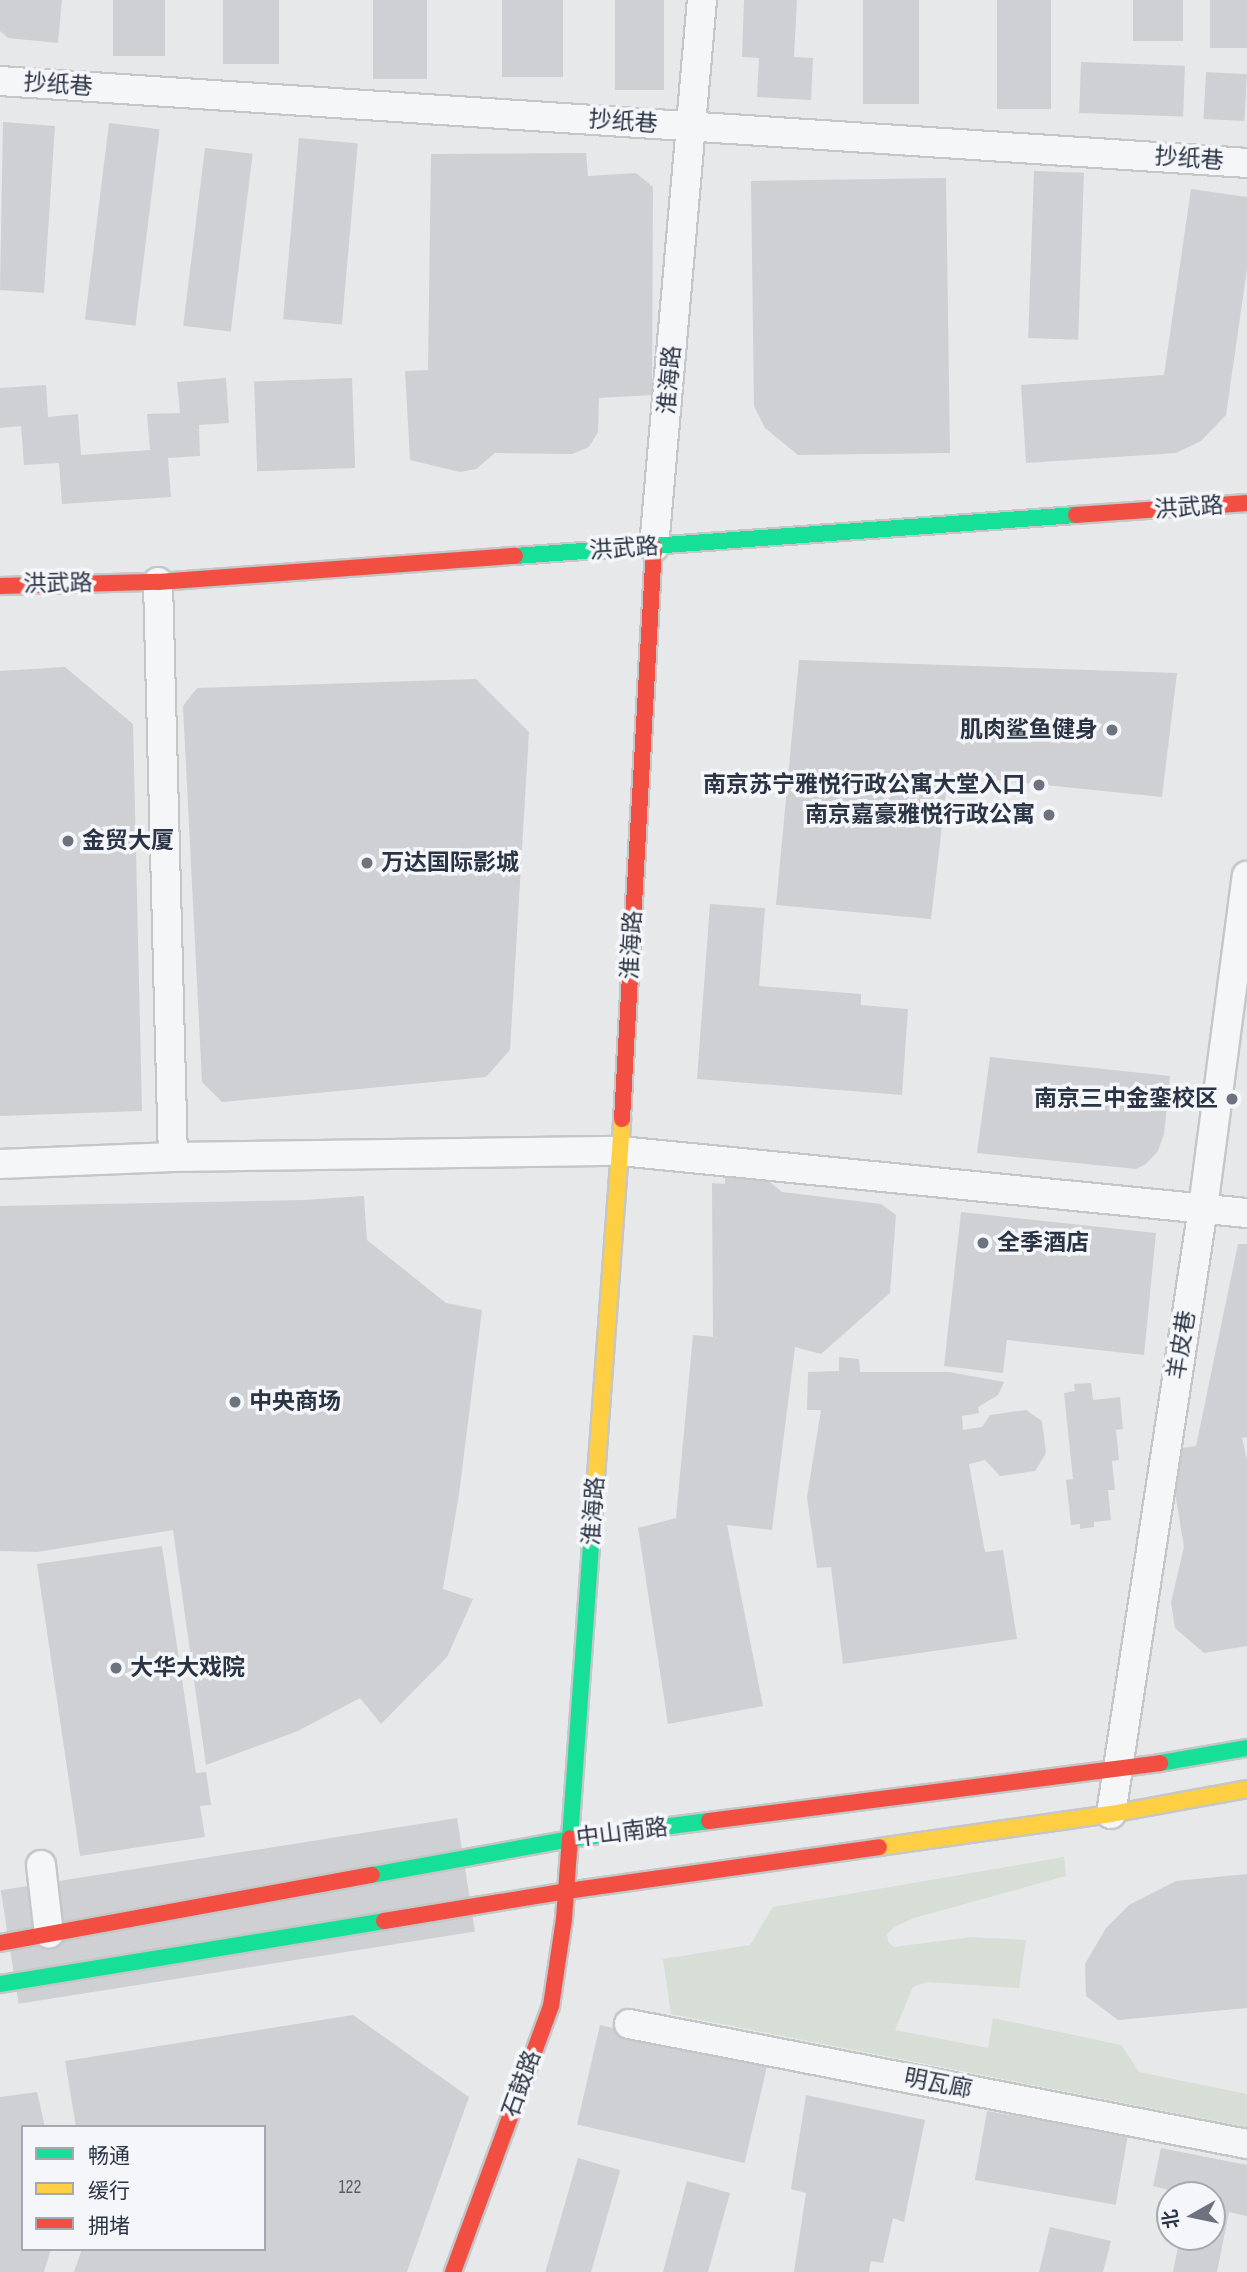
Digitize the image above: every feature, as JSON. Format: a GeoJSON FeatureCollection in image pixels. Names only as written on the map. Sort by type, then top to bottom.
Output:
{"type":"FeatureCollection","features":[{"type":"Feature","properties":{"kind":"main road","name":"洪武路"},"geometry":{"type":"LineString","coordinates":[[0,586],[158,582],[1247,503]]}},
{"type":"Feature","properties":{"kind":"main road","name":"淮海路"},"geometry":{"type":"LineString","coordinates":[[567,1891],[620,1151],[654,547]]}},
{"type":"Feature","properties":{"kind":"main road","name":"中山南路"},"geometry":{"type":"LineString","coordinates":[[0,1943],[570,1839],[1118,1770],[1247,1748]]}},
{"type":"Feature","properties":{"kind":"main road"},"geometry":{"type":"LineString","coordinates":[[0,1984],[567,1891],[1111,1814],[1247,1789]]}},
{"type":"Feature","properties":{"kind":"main road","name":"石鼓路"},"geometry":{"type":"LineString","coordinates":[[453,2272],[551,2006],[567,1891]]}},
{"type":"Feature","properties":{"kind":"street","name":"淮海路"},"geometry":{"type":"LineString","coordinates":[[654,547],[693,127],[702,0]]}},
{"type":"Feature","properties":{"kind":"street","name":"抄纸巷"},"geometry":{"type":"LineString","coordinates":[[0,81],[1247,163]]}},
{"type":"Feature","properties":{"kind":"street"},"geometry":{"type":"LineString","coordinates":[[158,582],[173,1157]]}},
{"type":"Feature","properties":{"kind":"street","name":"羊皮巷"},"geometry":{"type":"LineString","coordinates":[[1111,1814],[1203,1208],[1247,876]]}},
{"type":"Feature","properties":{"kind":"street"},"geometry":{"type":"LineString","coordinates":[[0,1164],[173,1157],[620,1151],[1247,1213]]}},
{"type":"Feature","properties":{"kind":"street"},"geometry":{"type":"LineString","coordinates":[[41,1865],[49,1934]]}},
{"type":"Feature","properties":{"kind":"street","name":"明瓦廊"},"geometry":{"type":"LineString","coordinates":[[629,2024],[1247,2144]]}},
{"type":"Feature","properties":{"kind":"shaded area"},"geometry":{"type":"Polygon","coordinates":[[[1064,1857],[1066,1876],[914,1918],[894,1927],[887,1934],[888,1942],[894,1947],[971,1937],[1026,1940],[1019,1988],[927,1982],[913,1987],[895,2030],[988,2048],[993,2018],[1121,2045],[1139,2072],[1247,2094],[1247,2127],[671,2014],[663,1959],[750,1945],[773,1907],[1064,1857]]]}},
{"type":"Feature","properties":{"kind":"building"},"geometry":{"type":"Polygon","coordinates":[[[0,0],[62,0],[58,43],[8,38],[0,31],[0,0]]]}},
{"type":"Feature","properties":{"kind":"building"},"geometry":{"type":"Polygon","coordinates":[[[113,0],[165,0],[165,56],[113,56],[113,0]]]}},
{"type":"Feature","properties":{"kind":"building"},"geometry":{"type":"Polygon","coordinates":[[[223,0],[279,0],[279,64],[223,64],[223,0]]]}},
{"type":"Feature","properties":{"kind":"building"},"geometry":{"type":"Polygon","coordinates":[[[373,0],[427,0],[427,79],[373,79],[373,0]]]}},
{"type":"Feature","properties":{"kind":"building"},"geometry":{"type":"Polygon","coordinates":[[[502,0],[563,0],[563,77],[502,77],[502,0]]]}},
{"type":"Feature","properties":{"kind":"building"},"geometry":{"type":"Polygon","coordinates":[[[615,0],[664,0],[664,90],[615,90],[615,0]]]}},
{"type":"Feature","properties":{"kind":"building"},"geometry":{"type":"Polygon","coordinates":[[[744,0],[797,0],[794,57],[813,58],[811,100],[757,97],[759,58],[742,57],[744,0]]]}},
{"type":"Feature","properties":{"kind":"building"},"geometry":{"type":"Polygon","coordinates":[[[863,0],[919,0],[919,104],[863,104],[863,0]]]}},
{"type":"Feature","properties":{"kind":"building"},"geometry":{"type":"Polygon","coordinates":[[[997,0],[1051,0],[1051,109],[997,109],[997,0]]]}},
{"type":"Feature","properties":{"kind":"building"},"geometry":{"type":"Polygon","coordinates":[[[1133,0],[1183,0],[1183,41],[1133,41],[1133,0]]]}},
{"type":"Feature","properties":{"kind":"building"},"geometry":{"type":"Polygon","coordinates":[[[1210,0],[1247,0],[1247,48],[1210,48],[1210,0]]]}},
{"type":"Feature","properties":{"kind":"building"},"geometry":{"type":"Polygon","coordinates":[[[1081,62],[1185,66],[1183,117],[1079,113],[1081,62]]]}},
{"type":"Feature","properties":{"kind":"building"},"geometry":{"type":"Polygon","coordinates":[[[1206,72],[1247,74],[1244,121],[1204,119],[1206,72]]]}},
{"type":"Feature","properties":{"kind":"building"},"geometry":{"type":"Polygon","coordinates":[[[3,122],[55,126],[44,293],[0,290],[3,122]]]}},
{"type":"Feature","properties":{"kind":"building"},"geometry":{"type":"Polygon","coordinates":[[[109,123],[160,129],[135,326],[85,320],[109,123]]]}},
{"type":"Feature","properties":{"kind":"building"},"geometry":{"type":"Polygon","coordinates":[[[299,138],[358,143],[342,324],[283,319],[299,138]]]}},
{"type":"Feature","properties":{"kind":"building"},"geometry":{"type":"Polygon","coordinates":[[[205,148],[253,154],[231,332],[183,326],[205,148]]]}},
{"type":"Feature","properties":{"kind":"building"},"geometry":{"type":"Polygon","coordinates":[[[586,153],[588,176],[636,173],[653,187],[652,395],[599,398],[598,432],[589,447],[572,454],[495,453],[476,469],[460,472],[410,460],[405,371],[428,370],[431,154],[586,153]]]}},
{"type":"Feature","properties":{"kind":"building"},"geometry":{"type":"Polygon","coordinates":[[[1034,171],[1084,173],[1078,340],[1028,338],[1034,171]]]}},
{"type":"Feature","properties":{"kind":"building"},"geometry":{"type":"Polygon","coordinates":[[[946,178],[950,453],[798,455],[765,428],[754,406],[751,181],[946,178]]]}},
{"type":"Feature","properties":{"kind":"building"},"geometry":{"type":"Polygon","coordinates":[[[1191,189],[1247,197],[1247,269],[1226,415],[1201,441],[1176,453],[1026,463],[1021,385],[1164,375],[1191,189]]]}},
{"type":"Feature","properties":{"kind":"building"},"geometry":{"type":"Polygon","coordinates":[[[226,378],[229,423],[199,425],[200,456],[168,458],[171,497],[62,504],[59,463],[24,465],[21,426],[0,428],[0,388],[46,385],[48,417],[78,414],[81,455],[150,450],[147,414],[180,413],[177,382],[226,378]]]}},
{"type":"Feature","properties":{"kind":"building"},"geometry":{"type":"Polygon","coordinates":[[[352,378],[355,468],[257,471],[254,381],[352,378]]]}},
{"type":"Feature","properties":{"kind":"building"},"geometry":{"type":"Polygon","coordinates":[[[799,660],[1177,673],[1162,797],[948,775],[931,919],[776,905],[799,660]]]}},
{"type":"Feature","properties":{"kind":"building","name":"金贸大厦"},"geometry":{"type":"Polygon","coordinates":[[[65,667],[133,724],[142,1111],[0,1116],[0,671],[65,667]]]}},
{"type":"Feature","properties":{"kind":"building"},"geometry":{"type":"Polygon","coordinates":[[[476,679],[529,732],[510,1050],[486,1077],[222,1102],[202,1082],[183,706],[197,688],[476,679]]]}},
{"type":"Feature","properties":{"kind":"building"},"geometry":{"type":"Polygon","coordinates":[[[710,904],[765,908],[759,986],[861,994],[861,1005],[908,1009],[902,1095],[697,1079],[710,904]]]}},
{"type":"Feature","properties":{"kind":"building"},"geometry":{"type":"Polygon","coordinates":[[[990,1057],[1170,1076],[1164,1134],[1158,1151],[1146,1164],[1136,1169],[977,1153],[990,1057]]]}},
{"type":"Feature","properties":{"kind":"building"},"geometry":{"type":"Polygon","coordinates":[[[725,1175],[765,1178],[782,1192],[881,1204],[896,1215],[890,1293],[821,1354],[795,1347],[772,1530],[727,1525],[763,1706],[668,1724],[638,1528],[676,1518],[693,1335],[713,1337],[712,1183],[725,1184],[725,1175]]]}},
{"type":"Feature","properties":{"kind":"building","name":"中央商场"},"geometry":{"type":"Polygon","coordinates":[[[364,1196],[367,1240],[446,1303],[482,1310],[459,1494],[443,1589],[473,1599],[447,1657],[381,1724],[360,1698],[298,1731],[206,1765],[173,1530],[37,1552],[0,1551],[0,1206],[304,1200],[364,1196]]]}},
{"type":"Feature","properties":{"kind":"building"},"geometry":{"type":"Polygon","coordinates":[[[961,1212],[1156,1233],[1144,1355],[1007,1340],[1003,1373],[944,1366],[961,1212]]]}},
{"type":"Feature","properties":{"kind":"building"},"geometry":{"type":"Polygon","coordinates":[[[1238,1244],[1247,1244],[1247,1437],[1242,1438],[1247,1460],[1247,1646],[1204,1653],[1175,1628],[1171,1602],[1184,1547],[1168,1450],[1196,1446],[1238,1244]]]}},
{"type":"Feature","properties":{"kind":"building"},"geometry":{"type":"Polygon","coordinates":[[[839,1357],[859,1359],[860,1372],[949,1372],[1004,1382],[998,1395],[978,1407],[979,1413],[962,1416],[963,1430],[982,1427],[990,1415],[1026,1410],[1042,1421],[1046,1453],[1035,1471],[1000,1476],[985,1460],[969,1464],[985,1552],[1003,1550],[1017,1639],[843,1664],[831,1567],[817,1568],[807,1497],[821,1410],[807,1410],[808,1372],[839,1371],[839,1357]]]}},
{"type":"Feature","properties":{"kind":"building"},"geometry":{"type":"Polygon","coordinates":[[[1091,1383],[1093,1400],[1120,1397],[1123,1429],[1116,1430],[1119,1460],[1112,1461],[1115,1490],[1108,1490],[1111,1520],[1094,1522],[1094,1527],[1080,1529],[1080,1524],[1071,1525],[1066,1480],[1073,1479],[1064,1393],[1075,1391],[1074,1384],[1091,1383]]]}},
{"type":"Feature","properties":{"kind":"building","name":"大华大戏院"},"geometry":{"type":"Polygon","coordinates":[[[162,1546],[196,1773],[206,1772],[211,1805],[200,1806],[205,1837],[80,1856],[37,1564],[162,1546]]]}},
{"type":"Feature","properties":{"kind":"building"},"geometry":{"type":"Polygon","coordinates":[[[457,1818],[475,1932],[19,2004],[1,1890],[457,1818]]]}},
{"type":"Feature","properties":{"kind":"building"},"geometry":{"type":"Polygon","coordinates":[[[1247,1874],[1247,2008],[1118,2020],[1086,1996],[1085,1964],[1106,1928],[1129,1905],[1176,1881],[1247,1874]]]}},
{"type":"Feature","properties":{"kind":"building"},"geometry":{"type":"Polygon","coordinates":[[[353,2015],[469,2097],[407,2272],[74,2272],[81,2251],[266,2251],[266,2125],[76,2125],[65,2061],[353,2015]]]}},
{"type":"Feature","properties":{"kind":"building"},"geometry":{"type":"Polygon","coordinates":[[[600,2025],[768,2064],[745,2163],[577,2124],[600,2025]]]}},
{"type":"Feature","properties":{"kind":"building"},"geometry":{"type":"Polygon","coordinates":[[[37,2092],[45,2125],[21,2125],[21,2251],[50,2251],[44,2272],[0,2272],[0,2097],[37,2092]]]}},
{"type":"Feature","properties":{"kind":"building"},"geometry":{"type":"Polygon","coordinates":[[[806,2095],[925,2120],[904,2222],[893,2218],[883,2263],[871,2261],[869,2272],[794,2272],[806,2193],[791,2189],[806,2095]]]}},
{"type":"Feature","properties":{"kind":"building"},"geometry":{"type":"Polygon","coordinates":[[[987,2111],[1128,2136],[1116,2205],[975,2180],[987,2111]]]}},
{"type":"Feature","properties":{"kind":"building"},"geometry":{"type":"Polygon","coordinates":[[[1161,2148],[1247,2165],[1247,2216],[1229,2212],[1226,2227],[1226,2181],[1156,2181],[1156,2187],[1153,2186],[1161,2148]]]}},
{"type":"Feature","properties":{"kind":"building"},"geometry":{"type":"Polygon","coordinates":[[[578,2158],[620,2170],[591,2272],[545,2271],[578,2158]]]}},
{"type":"Feature","properties":{"kind":"building"},"geometry":{"type":"Polygon","coordinates":[[[687,2181],[730,2193],[708,2272],[663,2272],[687,2181]]]}},
{"type":"Feature","properties":{"kind":"building"},"geometry":{"type":"Polygon","coordinates":[[[1050,2227],[1111,2241],[1103,2272],[1039,2272],[1050,2227]]]}},
{"type":"Feature","properties":{"kind":"building"},"geometry":{"type":"Polygon","coordinates":[[[1177,2251],[1221,2251],[1217,2272],[1173,2272],[1177,2251]]]}},
{"type":"Feature","properties":{"kind":"traffic: fast"},"geometry":{"type":"LineString","coordinates":[[515,556],[1076,515]]}},
{"type":"Feature","properties":{"kind":"traffic: fast"},"geometry":{"type":"LineString","coordinates":[[570,1838],[592,1531]]}},
{"type":"Feature","properties":{"kind":"traffic: fast"},"geometry":{"type":"LineString","coordinates":[[1160,1763],[1247,1748]]}},
{"type":"Feature","properties":{"kind":"traffic: fast"},"geometry":{"type":"LineString","coordinates":[[372,1875],[570,1839],[709,1821]]}},
{"type":"Feature","properties":{"kind":"traffic: fast"},"geometry":{"type":"LineString","coordinates":[[0,1984],[384,1921]]}},
{"type":"Feature","properties":{"kind":"traffic: slow"},"geometry":{"type":"LineString","coordinates":[[592,1531],[622,1119]]}},
{"type":"Feature","properties":{"kind":"traffic: slow"},"geometry":{"type":"LineString","coordinates":[[879,1847],[1111,1814],[1247,1789]]}},
{"type":"Feature","properties":{"kind":"traffic: jam"},"geometry":{"type":"LineString","coordinates":[[1076,515],[1247,503]]}},
{"type":"Feature","properties":{"kind":"traffic: jam"},"geometry":{"type":"LineString","coordinates":[[622,1119],[654,547]]}},
{"type":"Feature","properties":{"kind":"traffic: jam"},"geometry":{"type":"LineString","coordinates":[[0,586],[158,582],[515,556]]}},
{"type":"Feature","properties":{"kind":"traffic: jam"},"geometry":{"type":"LineString","coordinates":[[709,1821],[1160,1763]]}},
{"type":"Feature","properties":{"kind":"traffic: jam"},"geometry":{"type":"LineString","coordinates":[[453,2272],[551,2006],[564,1919],[570,1838]]}},
{"type":"Feature","properties":{"kind":"traffic: jam"},"geometry":{"type":"LineString","coordinates":[[384,1921],[567,1891],[879,1847]]}},
{"type":"Feature","properties":{"kind":"traffic: jam"},"geometry":{"type":"LineString","coordinates":[[0,1943],[372,1875]]}},
{"type":"Feature","properties":{"kind":"place","name":"肌肉鲨鱼健身"},"geometry":{"type":"Point","coordinates":[1112,730]}},
{"type":"Feature","properties":{"kind":"place","name":"南京苏宁雅悦行政公寓大堂入口"},"geometry":{"type":"Point","coordinates":[1039,785]}},
{"type":"Feature","properties":{"kind":"place","name":"南京嘉豪雅悦行政公寓"},"geometry":{"type":"Point","coordinates":[1049,815]}},
{"type":"Feature","properties":{"kind":"place","name":"金贸大厦"},"geometry":{"type":"Point","coordinates":[68,841]}},
{"type":"Feature","properties":{"kind":"place","name":"万达国际影城"},"geometry":{"type":"Point","coordinates":[367,863]}},
{"type":"Feature","properties":{"kind":"place","name":"南京三中金銮校区"},"geometry":{"type":"Point","coordinates":[1232,1099]}},
{"type":"Feature","properties":{"kind":"place","name":"全季酒店"},"geometry":{"type":"Point","coordinates":[983,1243]}},
{"type":"Feature","properties":{"kind":"place","name":"中央商场"},"geometry":{"type":"Point","coordinates":[235,1402]}},
{"type":"Feature","properties":{"kind":"place","name":"大华大戏院"},"geometry":{"type":"Point","coordinates":[116,1668]}}]}
